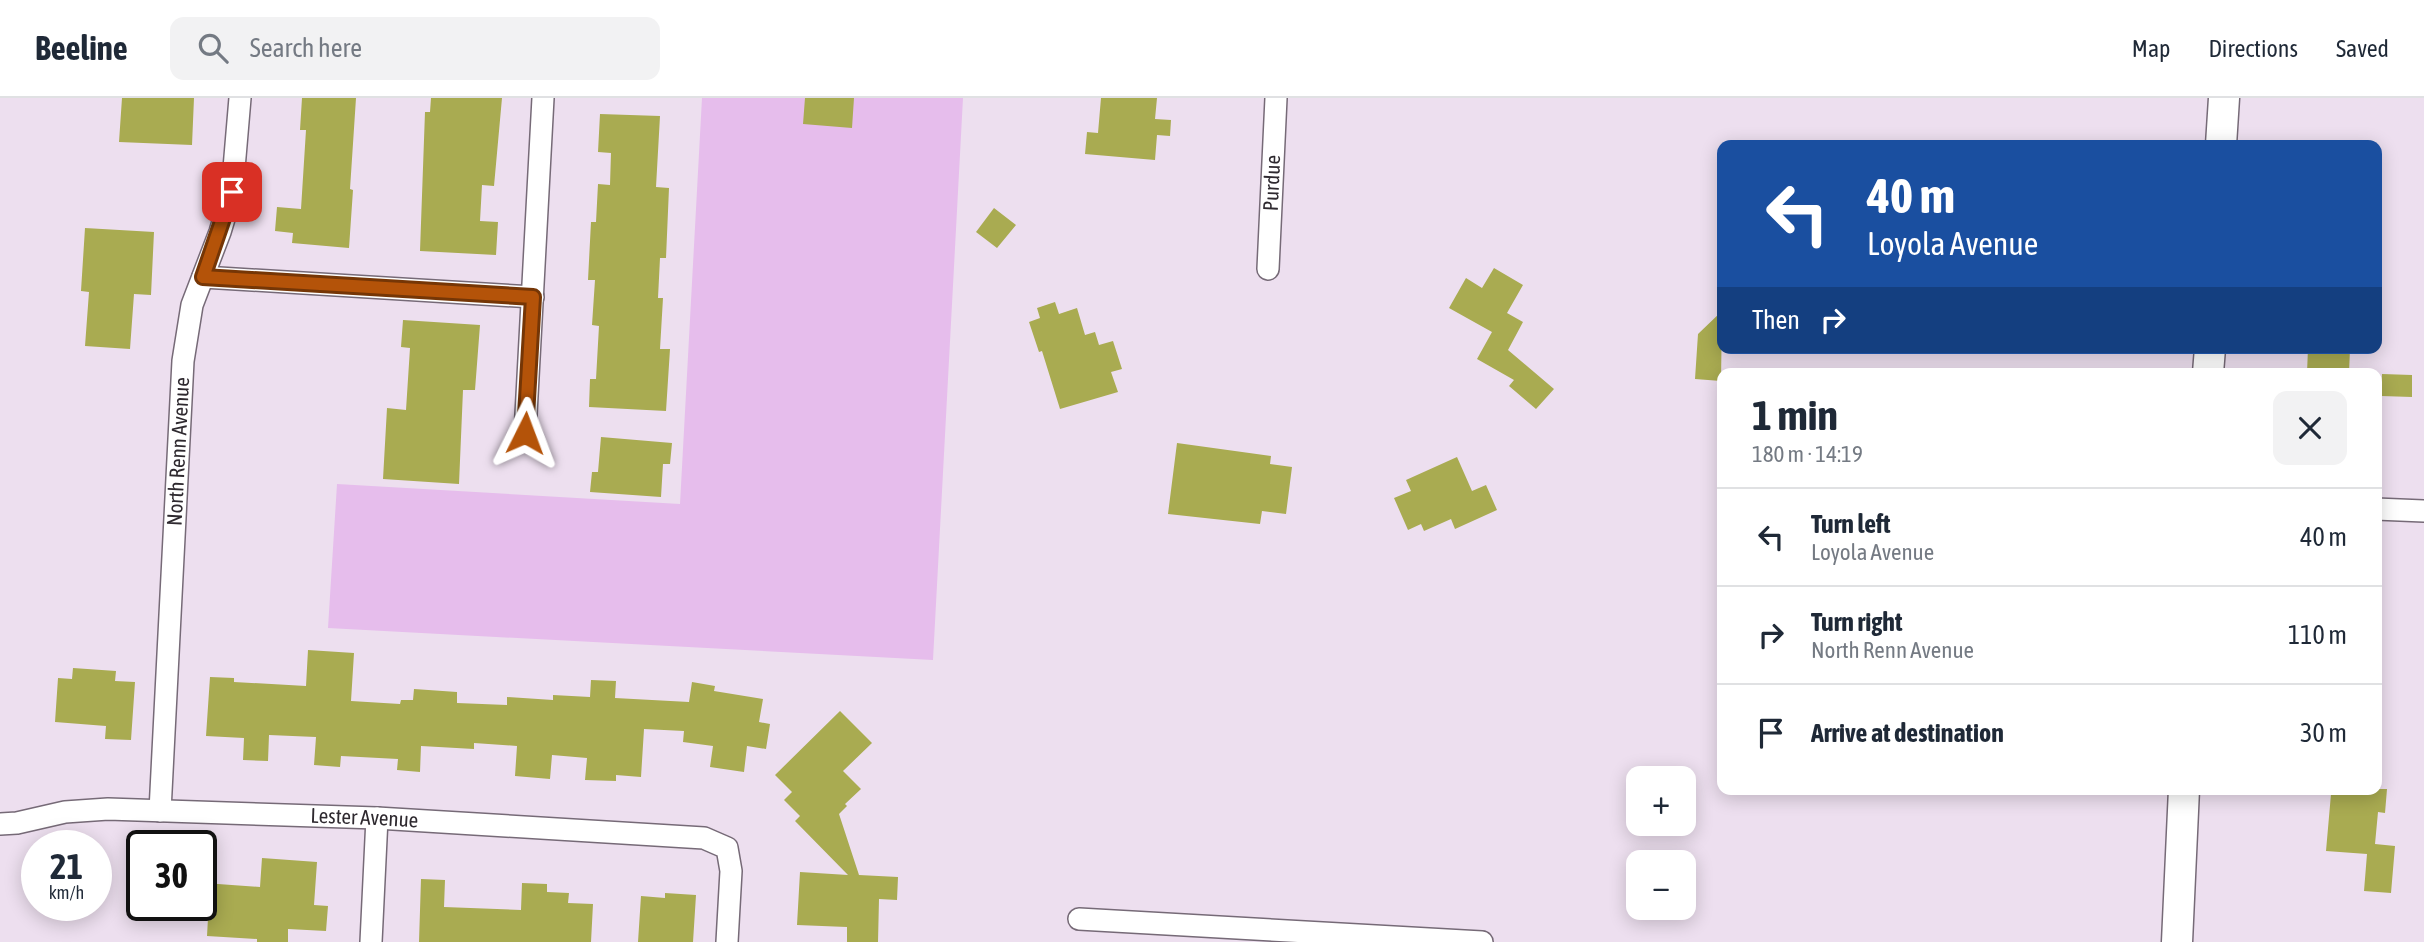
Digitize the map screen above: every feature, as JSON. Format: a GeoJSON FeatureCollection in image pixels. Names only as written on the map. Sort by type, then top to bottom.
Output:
{"type":"FeatureCollection","features":[{"type":"Feature","properties":{"kind":"main road"},"geometry":{"type":"LineString","coordinates":[[2221,140],[2224,98]]}},
{"type":"Feature","properties":{"kind":"main road"},"geometry":{"type":"LineString","coordinates":[[2177,942],[2184,795]]}},
{"type":"Feature","properties":{"kind":"street","name":"North Renn Avenue"},"geometry":{"type":"LineString","coordinates":[[160,811],[183,361],[192,305],[232,192],[240,98]]}},
{"type":"Feature","properties":{"kind":"street"},"geometry":{"type":"LineString","coordinates":[[525,433],[544,98]]}},
{"type":"Feature","properties":{"kind":"street","name":"Purdue"},"geometry":{"type":"LineString","coordinates":[[1268,269],[1276,98]]}},
{"type":"Feature","properties":{"kind":"street"},"geometry":{"type":"LineString","coordinates":[[203,277],[533,297]]}},
{"type":"Feature","properties":{"kind":"street"},"geometry":{"type":"LineString","coordinates":[[2382,509],[2424,511]]}},
{"type":"Feature","properties":{"kind":"street","name":"Lester Avenue"},"geometry":{"type":"LineString","coordinates":[[0,824],[17,823],[65,812],[108,809],[377,818],[704,838],[727,848],[731,871],[727,942]]}},
{"type":"Feature","properties":{"kind":"street"},"geometry":{"type":"LineString","coordinates":[[371,942],[377,818]]}},
{"type":"Feature","properties":{"kind":"street"},"geometry":{"type":"LineString","coordinates":[[1079,919],[1482,942]]}},
{"type":"Feature","properties":{"kind":"shaded area"},"geometry":{"type":"Polygon","coordinates":[[[702,98],[963,98],[933,660],[328,628],[337,484],[680,504],[702,98]]]}},
{"type":"Feature","properties":{"kind":"building"},"geometry":{"type":"Polygon","coordinates":[[[122,98],[194,98],[192,145],[119,142],[122,98]]]}},
{"type":"Feature","properties":{"kind":"building"},"geometry":{"type":"Polygon","coordinates":[[[302,98],[356,98],[349,248],[292,243],[293,233],[275,231],[277,207],[301,209],[306,130],[300,130],[302,98]]]}},
{"type":"Feature","properties":{"kind":"building"},"geometry":{"type":"Polygon","coordinates":[[[431,98],[502,98],[494,186],[482,185],[480,221],[498,222],[496,255],[420,251],[425,112],[430,112],[431,98]]]}},
{"type":"Feature","properties":{"kind":"building"},"geometry":{"type":"Polygon","coordinates":[[[805,98],[854,98],[852,128],[803,124],[805,98]]]}},
{"type":"Feature","properties":{"kind":"building"},"geometry":{"type":"Polygon","coordinates":[[[1101,98],[1157,98],[1155,119],[1171,120],[1170,136],[1157,135],[1155,160],[1085,154],[1087,132],[1098,133],[1101,98]]]}},
{"type":"Feature","properties":{"kind":"building"},"geometry":{"type":"Polygon","coordinates":[[[600,114],[660,116],[656,187],[669,188],[666,258],[660,258],[658,298],[663,298],[660,349],[670,349],[666,411],[589,407],[590,379],[596,379],[599,326],[592,325],[595,280],[588,280],[591,222],[596,222],[598,184],[610,185],[611,153],[598,152],[600,114]]]}},
{"type":"Feature","properties":{"kind":"building"},"geometry":{"type":"Polygon","coordinates":[[[994,208],[1016,225],[997,248],[976,232],[994,208]]]}},
{"type":"Feature","properties":{"kind":"building"},"geometry":{"type":"Polygon","coordinates":[[[85,228],[154,232],[151,295],[134,294],[130,349],[85,346],[89,292],[81,291],[85,228]]]}},
{"type":"Feature","properties":{"kind":"building"},"geometry":{"type":"Polygon","coordinates":[[[1494,268],[1523,285],[1507,313],[1523,322],[1508,350],[1554,389],[1536,409],[1509,386],[1514,380],[1477,359],[1492,332],[1449,308],[1466,278],[1482,288],[1494,268]]]}},
{"type":"Feature","properties":{"kind":"building"},"geometry":{"type":"Polygon","coordinates":[[[1055,302],[1059,314],[1077,308],[1085,335],[1095,332],[1099,345],[1113,341],[1122,369],[1111,372],[1118,392],[1060,409],[1042,351],[1039,352],[1029,322],[1040,318],[1037,308],[1055,302]]]}},
{"type":"Feature","properties":{"kind":"building"},"geometry":{"type":"Polygon","coordinates":[[[1717,316],[1717,354],[1721,354],[1717,381],[1695,379],[1698,334],[1717,316]]]}},
{"type":"Feature","properties":{"kind":"building"},"geometry":{"type":"Polygon","coordinates":[[[403,320],[480,325],[475,390],[463,390],[459,484],[383,479],[387,408],[406,410],[410,348],[401,347],[403,320]]]}},
{"type":"Feature","properties":{"kind":"building"},"geometry":{"type":"Polygon","coordinates":[[[2308,354],[2350,354],[2349,368],[2307,368],[2308,354]]]}},
{"type":"Feature","properties":{"kind":"building"},"geometry":{"type":"Polygon","coordinates":[[[2382,374],[2412,375],[2412,397],[2382,396],[2382,374]]]}},
{"type":"Feature","properties":{"kind":"building"},"geometry":{"type":"Polygon","coordinates":[[[601,437],[672,443],[670,464],[663,464],[661,497],[590,492],[592,472],[598,472],[601,437]]]}},
{"type":"Feature","properties":{"kind":"building"},"geometry":{"type":"Polygon","coordinates":[[[1177,443],[1271,456],[1270,464],[1292,467],[1286,514],[1262,511],[1260,524],[1168,514],[1177,443]]]}},
{"type":"Feature","properties":{"kind":"building"},"geometry":{"type":"Polygon","coordinates":[[[1457,457],[1472,491],[1486,485],[1497,510],[1455,529],[1451,519],[1424,531],[1421,524],[1408,530],[1394,498],[1411,491],[1406,480],[1457,457]]]}},
{"type":"Feature","properties":{"kind":"building"},"geometry":{"type":"Polygon","coordinates":[[[308,650],[354,653],[351,701],[400,704],[401,700],[413,700],[414,689],[457,692],[457,703],[507,705],[507,697],[553,700],[553,695],[590,697],[591,680],[616,681],[615,698],[689,702],[692,682],[715,686],[714,691],[763,699],[759,722],[770,724],[766,749],[747,746],[744,772],[710,767],[713,746],[683,742],[684,731],[644,729],[641,777],[616,775],[616,781],[585,780],[587,758],[552,755],[550,779],[515,776],[517,746],[474,743],[474,749],[421,746],[420,772],[397,770],[398,759],[341,756],[340,767],[314,765],[316,737],[269,735],[268,761],[243,760],[244,738],[206,736],[210,677],[234,678],[234,682],[306,686],[308,650]]]}},
{"type":"Feature","properties":{"kind":"building"},"geometry":{"type":"Polygon","coordinates":[[[73,668],[116,671],[115,681],[135,682],[131,740],[105,739],[106,726],[55,722],[58,678],[72,679],[73,668]]]}},
{"type":"Feature","properties":{"kind":"building"},"geometry":{"type":"Polygon","coordinates":[[[840,711],[872,743],[843,771],[861,789],[845,804],[847,806],[839,814],[859,875],[898,877],[897,900],[879,899],[878,942],[847,942],[847,927],[797,925],[800,872],[848,875],[795,821],[800,816],[784,800],[792,792],[775,775],[840,711]]]}},
{"type":"Feature","properties":{"kind":"building"},"geometry":{"type":"Polygon","coordinates":[[[2382,789],[2387,789],[2385,813],[2378,812],[2375,844],[2395,846],[2391,893],[2364,891],[2367,854],[2326,851],[2331,795],[2382,795],[2382,789]]]}},
{"type":"Feature","properties":{"kind":"building"},"geometry":{"type":"Polygon","coordinates":[[[262,858],[317,862],[314,905],[328,906],[326,931],[288,929],[288,942],[257,942],[257,939],[207,936],[208,921],[217,921],[217,884],[260,887],[262,858]]]}},
{"type":"Feature","properties":{"kind":"building"},"geometry":{"type":"Polygon","coordinates":[[[421,879],[445,880],[444,907],[521,910],[522,883],[547,884],[547,892],[569,893],[568,903],[593,904],[591,942],[419,942],[421,879]]]}},
{"type":"Feature","properties":{"kind":"building"},"geometry":{"type":"Polygon","coordinates":[[[665,893],[696,895],[693,942],[638,942],[641,896],[665,898],[665,893]]]}},
{"type":"Feature","properties":{"kind":"route"},"geometry":{"type":"LineString","coordinates":[[232,192],[203,277],[533,297],[525,433]]}}]}
